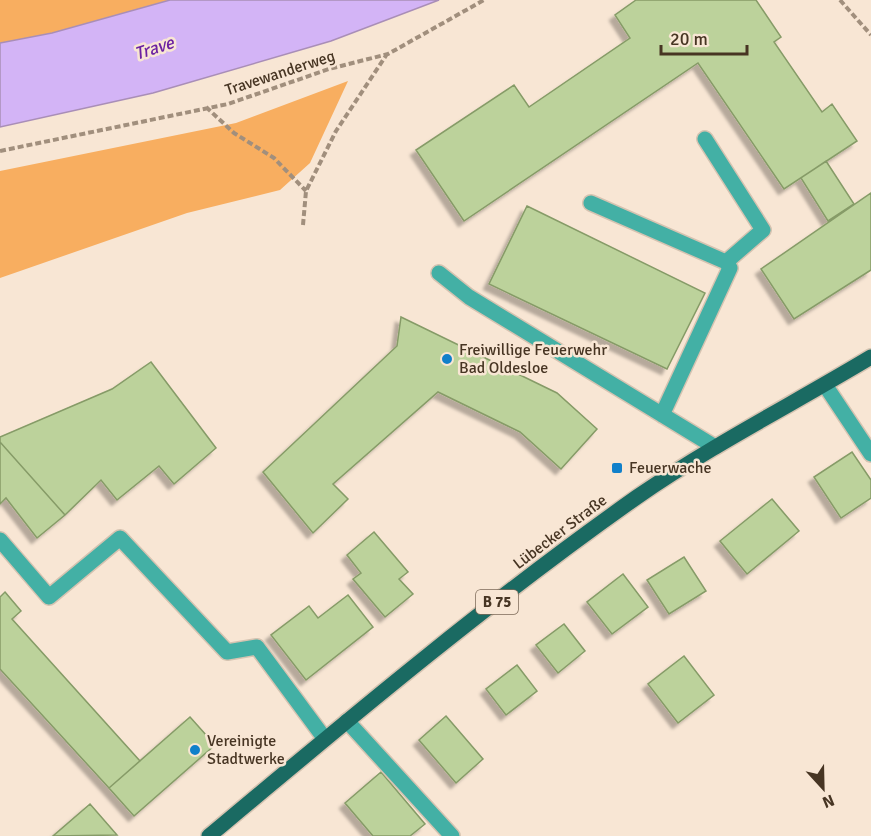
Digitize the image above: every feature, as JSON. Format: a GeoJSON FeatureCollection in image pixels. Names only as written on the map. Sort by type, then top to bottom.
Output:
{"type":"FeatureCollection","features":[{"type":"Feature","properties":{"kind":"main road","name":"Lübecker Straße"},"geometry":{"type":"LineString","coordinates":[[209,836],[426,655],[636,498],[715,447],[871,357]]}},
{"type":"Feature","properties":{"kind":"lane"},"geometry":{"type":"LineString","coordinates":[[705,140],[763,230],[726,262]]}},
{"type":"Feature","properties":{"kind":"lane"},"geometry":{"type":"LineString","coordinates":[[591,203],[726,262],[730,268],[662,415]]}},
{"type":"Feature","properties":{"kind":"lane"},"geometry":{"type":"LineString","coordinates":[[439,273],[468,297],[715,447]]}},
{"type":"Feature","properties":{"kind":"lane"},"geometry":{"type":"LineString","coordinates":[[825,385],[871,454]]}},
{"type":"Feature","properties":{"kind":"lane"},"geometry":{"type":"LineString","coordinates":[[0,540],[49,597],[120,538],[227,652],[257,647],[325,740]]}},
{"type":"Feature","properties":{"kind":"lane"},"geometry":{"type":"LineString","coordinates":[[346,721],[452,836]]}},
{"type":"Feature","properties":{"kind":"path","name":"Travewanderweg"},"geometry":{"type":"LineString","coordinates":[[0,151],[228,104],[329,69],[388,54],[484,0]]}},
{"type":"Feature","properties":{"kind":"path"},"geometry":{"type":"LineString","coordinates":[[840,0],[871,35]]}},
{"type":"Feature","properties":{"kind":"path"},"geometry":{"type":"LineString","coordinates":[[303,225],[306,191],[336,131],[388,54]]}},
{"type":"Feature","properties":{"kind":"path"},"geometry":{"type":"LineString","coordinates":[[206,107],[234,133],[274,158],[306,191]]}},
{"type":"Feature","properties":{"kind":"shaded area"},"geometry":{"type":"Polygon","coordinates":[[[0,0],[170,0],[52,33],[0,43],[0,0]]]}},
{"type":"Feature","properties":{"kind":"shaded area"},"geometry":{"type":"Polygon","coordinates":[[[348,81],[310,163],[280,190],[187,213],[0,278],[0,171],[236,123],[348,81]]]}},
{"type":"Feature","properties":{"kind":"water","name":"Trave"},"geometry":{"type":"Polygon","coordinates":[[[170,0],[439,0],[331,41],[153,93],[0,127],[0,43],[52,33],[170,0]]]}},
{"type":"Feature","properties":{"kind":"building"},"geometry":{"type":"Polygon","coordinates":[[[636,0],[756,0],[781,37],[774,42],[822,112],[832,104],[857,141],[784,189],[698,63],[464,221],[416,150],[514,85],[529,107],[630,38],[615,15],[636,0]]]}},
{"type":"Feature","properties":{"kind":"building"},"geometry":{"type":"Polygon","coordinates":[[[826,161],[854,204],[828,221],[801,178],[826,161]]]}},
{"type":"Feature","properties":{"kind":"building"},"geometry":{"type":"Polygon","coordinates":[[[871,193],[871,270],[794,319],[761,269],[871,193]]]}},
{"type":"Feature","properties":{"kind":"building"},"geometry":{"type":"Polygon","coordinates":[[[527,206],[705,293],[667,369],[489,284],[527,206]]]}},
{"type":"Feature","properties":{"kind":"building"},"geometry":{"type":"Polygon","coordinates":[[[401,317],[557,393],[597,429],[561,469],[520,432],[438,392],[333,484],[348,499],[313,533],[263,472],[397,346],[401,317]]]}},
{"type":"Feature","properties":{"kind":"building"},"geometry":{"type":"Polygon","coordinates":[[[151,362],[216,448],[174,484],[159,466],[117,500],[101,480],[65,515],[0,442],[0,437],[112,389],[151,362]]]}},
{"type":"Feature","properties":{"kind":"building"},"geometry":{"type":"Polygon","coordinates":[[[0,442],[65,515],[37,538],[6,498],[0,504],[0,442]]]}},
{"type":"Feature","properties":{"kind":"building"},"geometry":{"type":"Polygon","coordinates":[[[852,452],[871,480],[871,498],[841,518],[814,477],[852,452]]]}},
{"type":"Feature","properties":{"kind":"building"},"geometry":{"type":"Polygon","coordinates":[[[772,499],[799,531],[747,574],[720,541],[772,499]]]}},
{"type":"Feature","properties":{"kind":"building"},"geometry":{"type":"Polygon","coordinates":[[[374,532],[408,572],[399,579],[413,594],[385,617],[353,579],[361,573],[347,555],[374,532]]]}},
{"type":"Feature","properties":{"kind":"building"},"geometry":{"type":"Polygon","coordinates":[[[684,557],[706,591],[669,614],[647,580],[684,557]]]}},
{"type":"Feature","properties":{"kind":"building"},"geometry":{"type":"Polygon","coordinates":[[[623,574],[648,607],[612,634],[587,602],[623,574]]]}},
{"type":"Feature","properties":{"kind":"building"},"geometry":{"type":"Polygon","coordinates":[[[5,592],[21,611],[12,619],[140,761],[109,788],[0,669],[0,597],[5,592]]]}},
{"type":"Feature","properties":{"kind":"building"},"geometry":{"type":"Polygon","coordinates":[[[348,595],[373,627],[306,680],[271,635],[309,606],[318,618],[348,595]]]}},
{"type":"Feature","properties":{"kind":"building"},"geometry":{"type":"Polygon","coordinates":[[[564,624],[585,651],[558,673],[536,645],[564,624]]]}},
{"type":"Feature","properties":{"kind":"building"},"geometry":{"type":"Polygon","coordinates":[[[684,656],[714,695],[678,723],[648,684],[684,656]]]}},
{"type":"Feature","properties":{"kind":"building"},"geometry":{"type":"Polygon","coordinates":[[[517,665],[537,691],[506,715],[486,689],[517,665]]]}},
{"type":"Feature","properties":{"kind":"building"},"geometry":{"type":"Polygon","coordinates":[[[446,716],[483,759],[456,783],[419,740],[446,716]]]}},
{"type":"Feature","properties":{"kind":"building"},"geometry":{"type":"Polygon","coordinates":[[[190,717],[215,745],[134,816],[109,788],[190,717]]]}},
{"type":"Feature","properties":{"kind":"building"},"geometry":{"type":"Polygon","coordinates":[[[381,772],[425,824],[410,836],[373,836],[345,803],[381,772]]]}},
{"type":"Feature","properties":{"kind":"building"},"geometry":{"type":"Polygon","coordinates":[[[90,804],[117,835],[53,836],[90,804]]]}},
{"type":"Feature","properties":{"kind":"place","name":"Freiwillige Feuerwehr Bad Oldesloe"},"geometry":{"type":"Point","coordinates":[447,359]}},
{"type":"Feature","properties":{"kind":"place","name":"Feuerwache"},"geometry":{"type":"Point","coordinates":[617,468]}},
{"type":"Feature","properties":{"kind":"place","name":"Vereinigte Stadtwerke"},"geometry":{"type":"Point","coordinates":[195,750]}}]}
